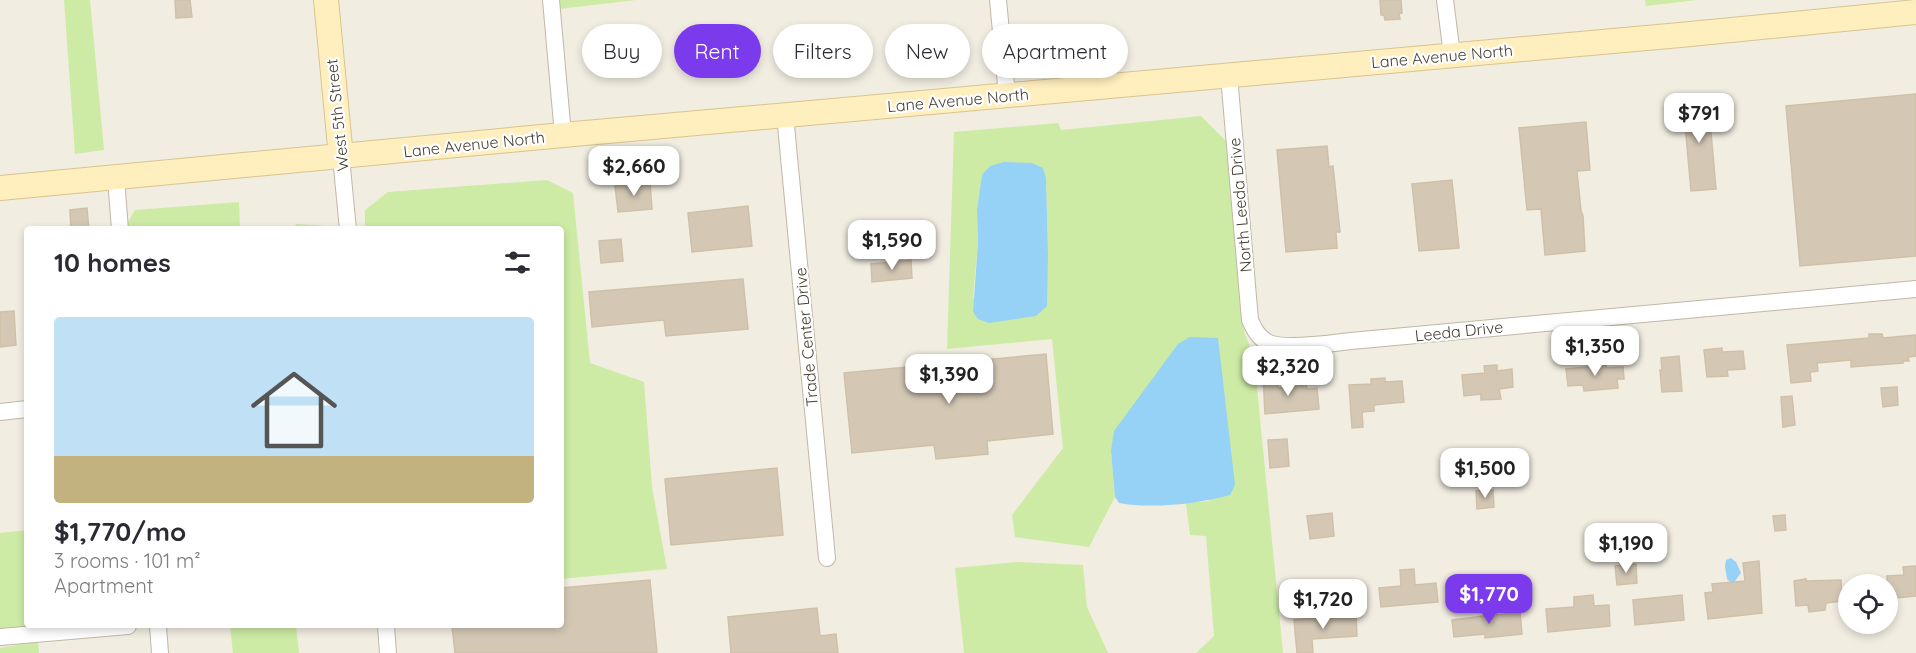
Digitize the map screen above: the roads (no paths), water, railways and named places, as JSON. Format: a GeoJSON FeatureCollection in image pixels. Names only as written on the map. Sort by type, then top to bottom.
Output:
{"type":"FeatureCollection","features":[{"type":"Feature","properties":{"kind":"main road","name":"West 5th Street"},"geometry":{"type":"LineString","coordinates":[[326,0],[341,157]]}},
{"type":"Feature","properties":{"kind":"main road","name":"Lane Avenue North"},"geometry":{"type":"LineString","coordinates":[[0,188],[1916,12]]}},
{"type":"Feature","properties":{"kind":"street"},"geometry":{"type":"LineString","coordinates":[[551,0],[563,135]]}},
{"type":"Feature","properties":{"kind":"street"},"geometry":{"type":"LineString","coordinates":[[998,0],[1007,95]]}},
{"type":"Feature","properties":{"kind":"street"},"geometry":{"type":"LineString","coordinates":[[1446,0],[1452,55]]}},
{"type":"Feature","properties":{"kind":"street","name":"North Leeda Drive"},"geometry":{"type":"LineString","coordinates":[[1229,76],[1250,320],[1257,333]]}},
{"type":"Feature","properties":{"kind":"street","name":"Trade Center Drive"},"geometry":{"type":"LineString","coordinates":[[785,115],[827,558]]}},
{"type":"Feature","properties":{"kind":"street","name":"West 5th Street"},"geometry":{"type":"LineString","coordinates":[[341,157],[348,226]]}},
{"type":"Feature","properties":{"kind":"street"},"geometry":{"type":"LineString","coordinates":[[116,178],[120,226]]}},
{"type":"Feature","properties":{"kind":"street","name":"Leeda Drive"},"geometry":{"type":"LineString","coordinates":[[1257,333],[1268,343],[1294,346],[1916,289]]}},
{"type":"Feature","properties":{"kind":"street"},"geometry":{"type":"LineString","coordinates":[[0,412],[24,409]]}},
{"type":"Feature","properties":{"kind":"street"},"geometry":{"type":"LineString","coordinates":[[0,637],[105,628]]}},
{"type":"Feature","properties":{"kind":"street"},"geometry":{"type":"LineString","coordinates":[[158,628],[160,653]]}},
{"type":"Feature","properties":{"kind":"street"},"geometry":{"type":"LineString","coordinates":[[386,628],[388,653]]}},
{"type":"Feature","properties":{"kind":"water"},"geometry":{"type":"Polygon","coordinates":[[[1004,162],[1032,163],[1043,168],[1046,178],[1047,306],[1036,316],[989,323],[978,319],[973,312],[978,242],[977,209],[982,175],[990,166],[1004,162]]]}},
{"type":"Feature","properties":{"kind":"water"},"geometry":{"type":"Polygon","coordinates":[[[1190,337],[1218,338],[1235,485],[1230,495],[1204,501],[1174,505],[1119,503],[1115,497],[1111,451],[1114,431],[1178,344],[1190,337]]]}},
{"type":"Feature","properties":{"kind":"water"},"geometry":{"type":"Polygon","coordinates":[[[1731,558],[1736,562],[1741,573],[1731,583],[1727,579],[1725,566],[1726,560],[1731,558]]]}},
{"type":"Feature","properties":{"kind":"water"},"geometry":{"type":"Polygon","coordinates":[[[1489,588],[1493,592],[1491,599],[1475,601],[1469,595],[1472,590],[1489,588]]]}}]}
